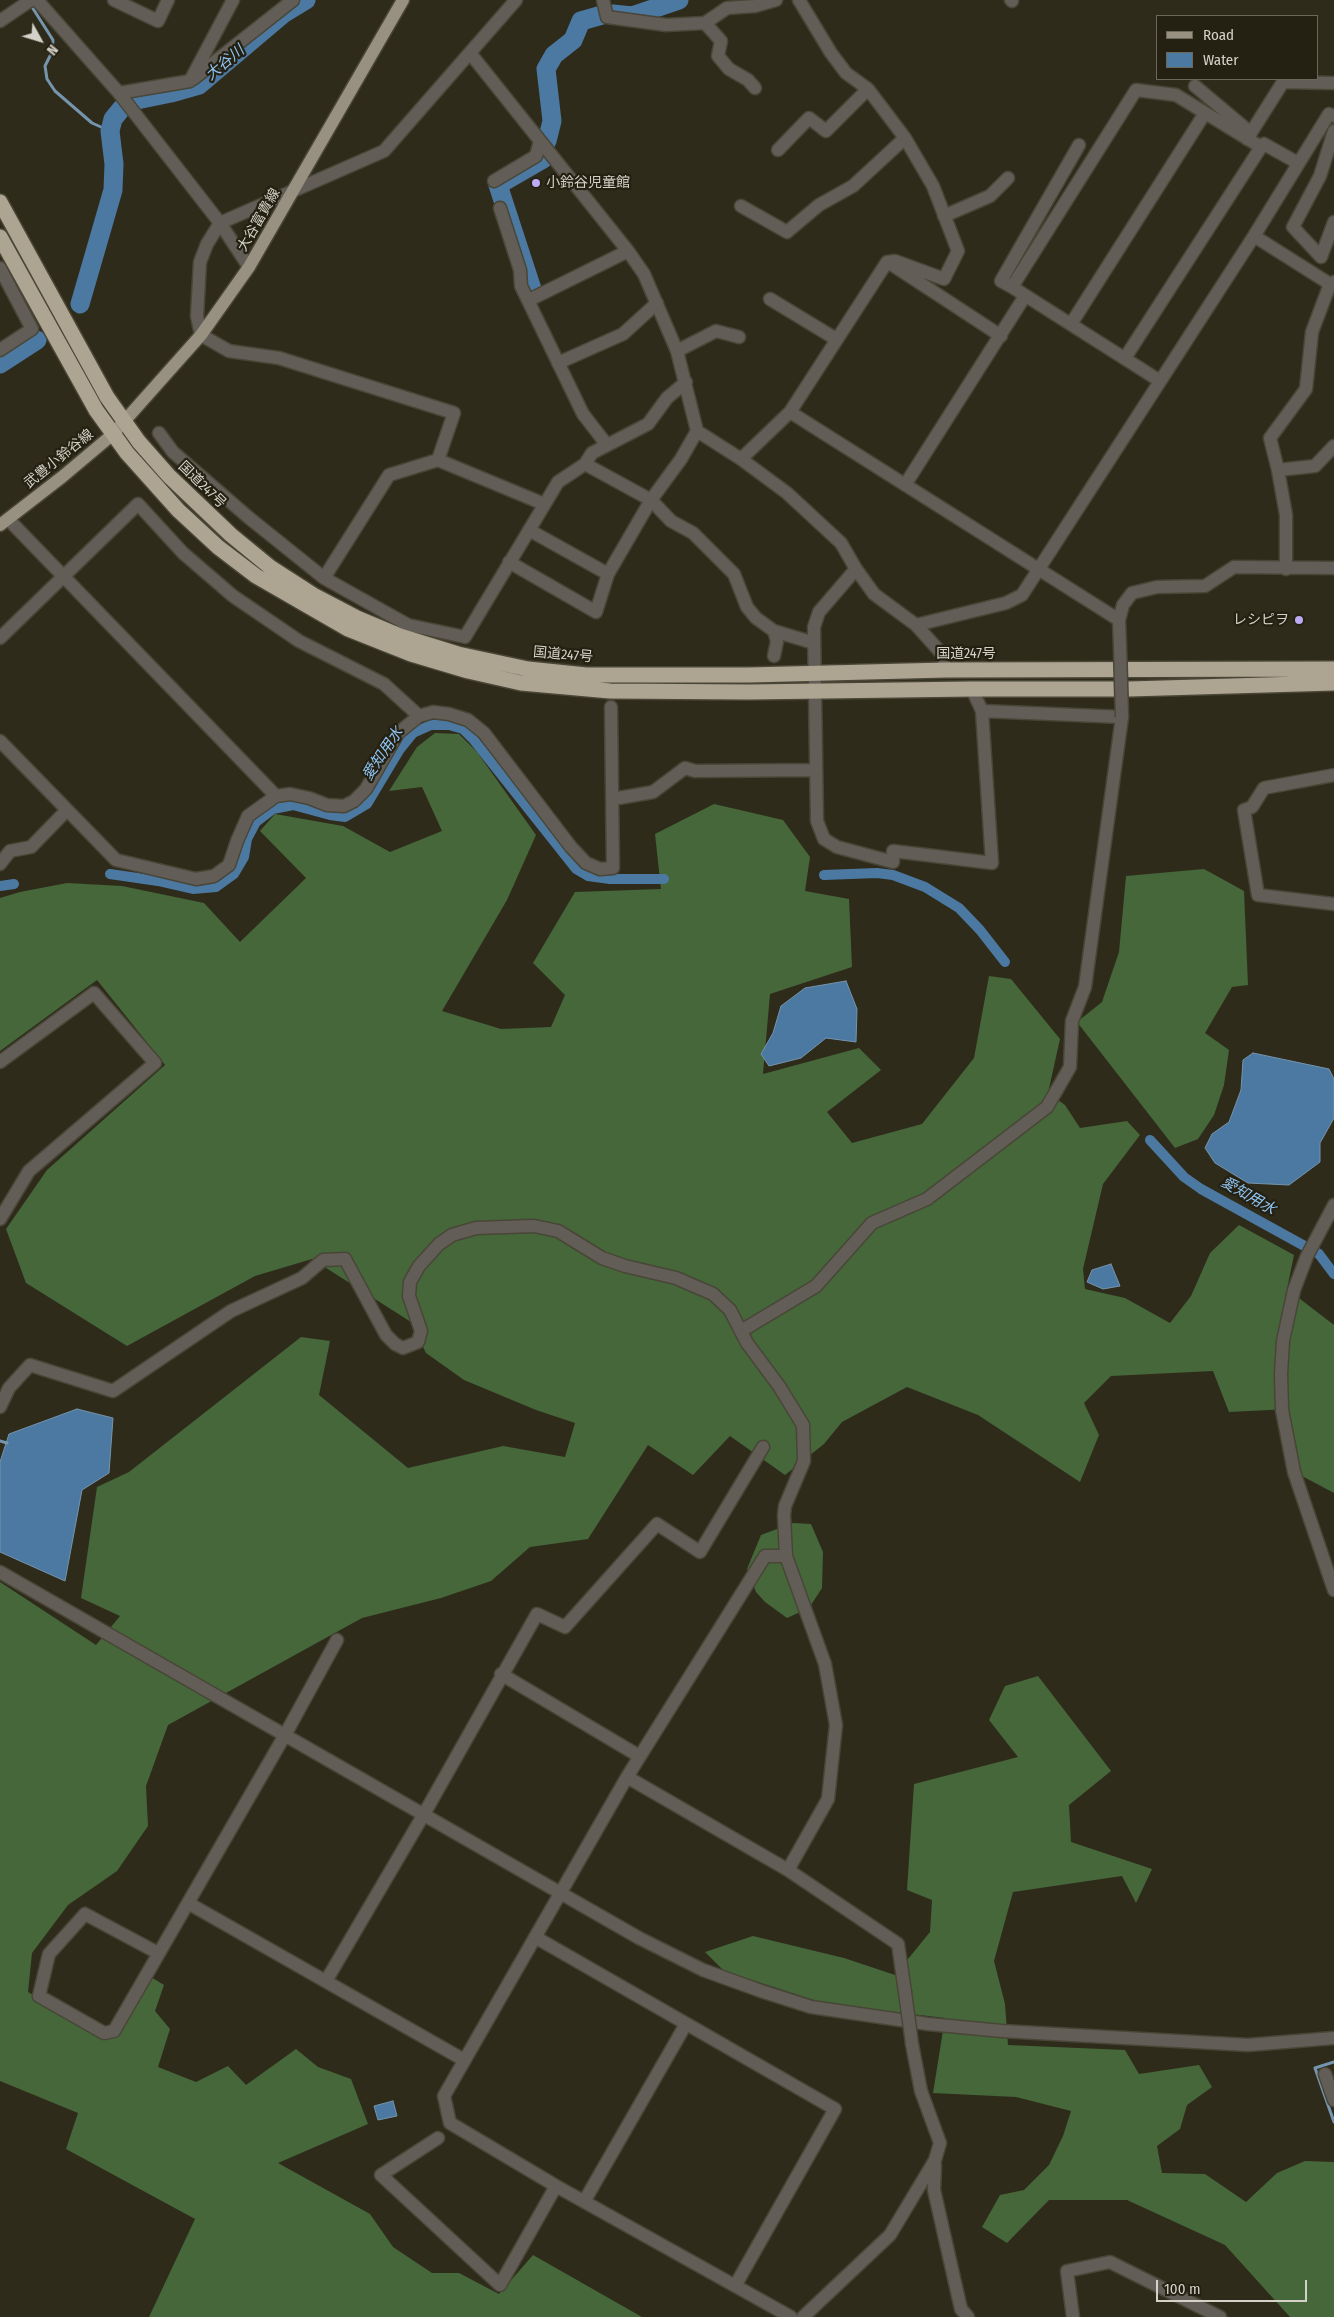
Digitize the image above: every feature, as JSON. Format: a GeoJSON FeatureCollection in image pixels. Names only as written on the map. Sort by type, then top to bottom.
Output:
{"type":"FeatureCollection","features":[{"type":"Feature","properties":{"kind":"highway","name":"国道247号"},"geometry":{"type":"LineString","coordinates":[[0,202],[107,397],[138,442],[201,508],[270,567],[315,596],[357,618],[400,636],[467,656],[528,669],[586,675],[749,675],[946,670],[1334,669]]}},
{"type":"Feature","properties":{"kind":"highway"},"geometry":{"type":"LineString","coordinates":[[0,237],[62,352],[112,435],[178,510],[218,547],[256,576],[348,629],[410,654],[468,671],[521,682],[552,687],[610,691],[1129,689],[1334,683]]}},
{"type":"Feature","properties":{"kind":"main road","name":"大谷富貴線"},"geometry":{"type":"LineString","coordinates":[[112,435],[201,335],[249,267],[403,0]]}},
{"type":"Feature","properties":{"kind":"main road","name":"武豊小鈴谷線"},"geometry":{"type":"LineString","coordinates":[[4,522],[112,435]]}},
{"type":"Feature","properties":{"kind":"street"},"geometry":{"type":"LineString","coordinates":[[0,21],[30,0]]}},
{"type":"Feature","properties":{"kind":"street"},"geometry":{"type":"LineString","coordinates":[[37,0],[119,94],[220,223],[249,267]]}},
{"type":"Feature","properties":{"kind":"street"},"geometry":{"type":"LineString","coordinates":[[114,0],[158,21],[168,0]]}},
{"type":"Feature","properties":{"kind":"street"},"geometry":{"type":"LineString","coordinates":[[190,81],[233,0]]}},
{"type":"Feature","properties":{"kind":"street"},"geometry":{"type":"LineString","coordinates":[[119,94],[190,81],[293,0]]}},
{"type":"Feature","properties":{"kind":"street"},"geometry":{"type":"LineString","coordinates":[[438,460],[454,412],[279,358],[229,351],[201,335],[197,316],[200,262],[207,244],[220,223],[384,151],[516,0]]}},
{"type":"Feature","properties":{"kind":"street"},"geometry":{"type":"LineString","coordinates":[[603,0],[607,17],[666,25],[705,23],[726,8],[755,6],[776,0]]}},
{"type":"Feature","properties":{"kind":"street"},"geometry":{"type":"LineString","coordinates":[[741,459],[790,412],[887,262],[895,261],[944,279],[958,251],[933,186],[905,138],[868,90],[846,73],[831,53],[799,0]]}},
{"type":"Feature","properties":{"kind":"street"},"geometry":{"type":"LineString","coordinates":[[705,23],[721,41],[718,56],[729,69],[748,80],[755,88]]}},
{"type":"Feature","properties":{"kind":"street"},"geometry":{"type":"LineString","coordinates":[[470,54],[628,250],[644,274],[677,351],[697,431],[681,459],[651,500],[608,574],[596,612],[509,562]]}},
{"type":"Feature","properties":{"kind":"street"},"geometry":{"type":"LineString","coordinates":[[1249,136],[1283,82],[1334,83]]}},
{"type":"Feature","properties":{"kind":"street"},"geometry":{"type":"LineString","coordinates":[[1195,86],[1261,147]]}},
{"type":"Feature","properties":{"kind":"street"},"geometry":{"type":"LineString","coordinates":[[778,150],[809,118],[826,131],[868,90]]}},
{"type":"Feature","properties":{"kind":"street"},"geometry":{"type":"LineString","coordinates":[[1012,287],[1136,90],[1176,95],[1249,136]]}},
{"type":"Feature","properties":{"kind":"street"},"geometry":{"type":"LineString","coordinates":[[1071,324],[1205,113]]}},
{"type":"Feature","properties":{"kind":"street"},"geometry":{"type":"LineString","coordinates":[[916,626],[1006,603],[1022,596],[1254,236],[1329,114],[1334,116]]}},
{"type":"Feature","properties":{"kind":"street"},"geometry":{"type":"LineString","coordinates":[[1334,131],[1320,176],[1292,228],[1320,257],[1334,222]]}},
{"type":"Feature","properties":{"kind":"street"},"geometry":{"type":"LineString","coordinates":[[741,206],[787,232],[819,205],[853,186],[905,138]]}},
{"type":"Feature","properties":{"kind":"street"},"geometry":{"type":"LineString","coordinates":[[494,180],[536,156],[540,141]]}},
{"type":"Feature","properties":{"kind":"street"},"geometry":{"type":"LineString","coordinates":[[1125,358],[1261,147],[1264,144],[1298,163]]}},
{"type":"Feature","properties":{"kind":"street"},"geometry":{"type":"LineString","coordinates":[[1080,145],[1001,281],[1160,381]]}},
{"type":"Feature","properties":{"kind":"street"},"geometry":{"type":"LineString","coordinates":[[944,216],[990,196],[1008,178]]}},
{"type":"Feature","properties":{"kind":"street"},"geometry":{"type":"LineString","coordinates":[[500,208],[520,270],[521,286],[584,414],[607,445]]}},
{"type":"Feature","properties":{"kind":"street"},"geometry":{"type":"LineString","coordinates":[[1254,236],[1332,283],[1312,332],[1306,389],[1270,438],[1286,515],[1286,569]]}},
{"type":"Feature","properties":{"kind":"street"},"geometry":{"type":"LineString","coordinates":[[529,300],[628,250]]}},
{"type":"Feature","properties":{"kind":"street"},"geometry":{"type":"LineString","coordinates":[[887,262],[1001,336]]}},
{"type":"Feature","properties":{"kind":"street"},"geometry":{"type":"LineString","coordinates":[[0,268],[32,328],[0,350]]}},
{"type":"Feature","properties":{"kind":"street"},"geometry":{"type":"LineString","coordinates":[[905,485],[1025,296]]}},
{"type":"Feature","properties":{"kind":"street"},"geometry":{"type":"LineString","coordinates":[[770,298],[836,339]]}},
{"type":"Feature","properties":{"kind":"street"},"geometry":{"type":"LineString","coordinates":[[558,363],[623,334],[657,302]]}},
{"type":"Feature","properties":{"kind":"street"},"geometry":{"type":"LineString","coordinates":[[677,351],[716,331],[739,337]]}},
{"type":"Feature","properties":{"kind":"street"},"geometry":{"type":"LineString","coordinates":[[159,434],[174,452],[248,517],[324,578],[408,625],[465,637],[558,482],[585,464],[592,453],[648,424],[667,398],[686,382]]}},
{"type":"Feature","properties":{"kind":"street"},"geometry":{"type":"LineString","coordinates":[[790,412],[1119,620]]}},
{"type":"Feature","properties":{"kind":"street"},"geometry":{"type":"LineString","coordinates":[[697,431],[741,459],[787,493],[841,542],[856,569],[874,594],[916,626],[942,655],[946,670]]}},
{"type":"Feature","properties":{"kind":"street"},"geometry":{"type":"LineString","coordinates":[[1278,470],[1315,466],[1334,446]]}},
{"type":"Feature","properties":{"kind":"street"},"geometry":{"type":"LineString","coordinates":[[324,578],[389,475],[438,460],[544,504]]}},
{"type":"Feature","properties":{"kind":"street"},"geometry":{"type":"LineString","coordinates":[[585,464],[651,500],[671,521],[693,533],[734,574],[746,607],[756,618],[774,631],[814,643]]}},
{"type":"Feature","properties":{"kind":"street"},"geometry":{"type":"LineString","coordinates":[[0,638],[138,504],[184,553],[233,596],[299,642],[384,684],[419,716]]}},
{"type":"Feature","properties":{"kind":"street"},"geometry":{"type":"LineString","coordinates":[[4,522],[64,575],[276,796]]}},
{"type":"Feature","properties":{"kind":"street"},"geometry":{"type":"LineString","coordinates":[[530,530],[608,574]]}},
{"type":"Feature","properties":{"kind":"street"},"geometry":{"type":"LineString","coordinates":[[741,1331],[816,1286],[872,1223],[927,1199],[1047,1107],[1070,1067],[1072,1020],[1085,987],[1122,717],[1119,620],[1123,604],[1132,593],[1157,587],[1205,586],[1234,567],[1334,568]]}},
{"type":"Feature","properties":{"kind":"street"},"geometry":{"type":"LineString","coordinates":[[856,569],[819,612],[814,627],[817,821],[824,839],[836,847],[893,862],[893,851],[992,863],[982,711],[972,689]]}},
{"type":"Feature","properties":{"kind":"street"},"geometry":{"type":"LineString","coordinates":[[774,631],[777,641],[774,656]]}},
{"type":"Feature","properties":{"kind":"street"},"geometry":{"type":"LineString","coordinates":[[0,741],[116,860],[196,879],[214,876],[229,865],[248,816],[276,796],[290,794],[309,798],[327,805],[344,806],[354,801],[366,789],[398,733],[419,716],[433,712],[468,720],[484,733],[570,847],[586,863],[600,869],[613,868],[612,707]]}},
{"type":"Feature","properties":{"kind":"street"},"geometry":{"type":"LineString","coordinates":[[982,711],[1122,717]]}},
{"type":"Feature","properties":{"kind":"street"},"geometry":{"type":"LineString","coordinates":[[613,799],[654,792],[685,768],[695,771],[816,770]]}},
{"type":"Feature","properties":{"kind":"street"},"geometry":{"type":"LineString","coordinates":[[1334,775],[1264,788],[1252,807],[1244,810],[1258,895],[1334,904]]}},
{"type":"Feature","properties":{"kind":"street"},"geometry":{"type":"LineString","coordinates":[[0,864],[10,851],[31,847],[68,810]]}},
{"type":"Feature","properties":{"kind":"street"},"geometry":{"type":"LineString","coordinates":[[0,1062],[94,993],[155,1063],[29,1171],[0,1219]]}},
{"type":"Feature","properties":{"kind":"street"},"geometry":{"type":"LineString","coordinates":[[1334,1205],[1307,1256],[1294,1290],[1283,1341],[1281,1374],[1282,1410],[1294,1472],[1334,1590]]}},
{"type":"Feature","properties":{"kind":"street"},"geometry":{"type":"LineString","coordinates":[[0,1408],[4,1385],[30,1365],[113,1391],[231,1311],[302,1278],[323,1260],[336,1258],[345,1259],[386,1335],[394,1344],[403,1348],[418,1342],[421,1331],[409,1296],[410,1282],[419,1266],[439,1244],[452,1235],[476,1228],[534,1226],[558,1231],[602,1258],[625,1266],[676,1278],[702,1289],[730,1310],[747,1343],[779,1386],[803,1425],[804,1461],[785,1506],[786,1556],[825,1664],[836,1725],[828,1799],[788,1870]]}},
{"type":"Feature","properties":{"kind":"street"},"geometry":{"type":"LineString","coordinates":[[326,1981],[424,1814],[501,1674],[537,1614],[565,1627],[657,1524],[700,1552],[763,1447]]}},
{"type":"Feature","properties":{"kind":"street"},"geometry":{"type":"LineString","coordinates":[[786,1556],[765,1556],[639,1756],[444,2096],[450,2123],[556,2186],[585,2200],[791,2317]]}},
{"type":"Feature","properties":{"kind":"street"},"geometry":{"type":"LineString","coordinates":[[0,1572],[561,1894],[639,1938],[703,1970],[811,2007],[928,2024],[1195,2044],[1248,2045],[1334,2038]]}},
{"type":"Feature","properties":{"kind":"street"},"geometry":{"type":"LineString","coordinates":[[158,1953],[85,1914],[49,1954],[39,1996],[104,2034],[114,2031],[285,1735],[336,1640]]}},
{"type":"Feature","properties":{"kind":"street"},"geometry":{"type":"LineString","coordinates":[[501,1674],[639,1756]]}},
{"type":"Feature","properties":{"kind":"street"},"geometry":{"type":"LineString","coordinates":[[627,1777],[788,1870],[898,1944],[912,2044],[921,2091],[940,2143],[935,2160],[890,2236],[803,2317]]}},
{"type":"Feature","properties":{"kind":"street"},"geometry":{"type":"LineString","coordinates":[[188,1903],[464,2060]]}},
{"type":"Feature","properties":{"kind":"street"},"geometry":{"type":"LineString","coordinates":[[535,1937],[835,2109],[735,2286]]}},
{"type":"Feature","properties":{"kind":"street"},"geometry":{"type":"LineString","coordinates":[[585,2200],[686,2024]]}},
{"type":"Feature","properties":{"kind":"street"},"geometry":{"type":"LineString","coordinates":[[1325,2074],[1334,2100]]}},
{"type":"Feature","properties":{"kind":"street"},"geometry":{"type":"LineString","coordinates":[[438,2138],[381,2175],[500,2285],[556,2186]]}},
{"type":"Feature","properties":{"kind":"street"},"geometry":{"type":"LineString","coordinates":[[935,2160],[934,2190],[961,2309],[968,2317]]}},
{"type":"Feature","properties":{"kind":"street"},"geometry":{"type":"LineString","coordinates":[[1073,2317],[1067,2271],[1110,2262],[1220,2317]]}},
{"type":"Feature","properties":{"kind":"green space"},"geometry":{"type":"Polygon","coordinates":[[[435,733],[459,734],[477,752],[536,835],[507,900],[442,1011],[501,1029],[551,1027],[565,995],[533,963],[575,892],[661,889],[655,834],[714,804],[783,820],[810,857],[805,891],[849,899],[852,967],[770,994],[763,1074],[859,1048],[881,1070],[827,1112],[852,1143],[922,1124],[974,1058],[989,976],[1011,979],[1060,1039],[1048,1093],[1065,1105],[1080,1128],[1127,1121],[1140,1135],[1103,1184],[1083,1269],[1085,1289],[1125,1298],[1170,1323],[1191,1296],[1210,1253],[1239,1225],[1294,1255],[1287,1289],[1334,1325],[1334,1493],[1302,1476],[1289,1409],[1229,1412],[1213,1371],[1111,1376],[1084,1403],[1099,1435],[1080,1482],[978,1415],[907,1387],[842,1422],[824,1444],[785,1475],[730,1436],[693,1475],[648,1445],[588,1539],[530,1547],[491,1581],[441,1598],[362,1618],[168,1725],[146,1786],[148,1826],[117,1871],[68,1905],[32,1953],[28,1992],[111,2039],[151,1977],[164,1985],[155,2011],[170,2029],[158,2067],[196,2082],[228,2066],[246,2085],[296,2049],[318,2067],[351,2079],[368,2124],[278,2163],[370,2214],[393,2247],[432,2273],[459,2273],[499,2294],[533,2255],[642,2317],[149,2317],[195,2219],[66,2149],[78,2113],[0,2081],[0,1582],[96,1645],[120,1616],[81,1598],[97,1487],[129,1472],[301,1337],[330,1341],[319,1395],[408,1468],[503,1446],[565,1457],[575,1423],[536,1410],[464,1380],[426,1353],[411,1322],[312,1259],[255,1276],[127,1346],[26,1283],[6,1229],[47,1170],[165,1065],[97,980],[0,1051],[0,898],[67,883],[122,886],[204,903],[240,942],[306,878],[260,831],[275,814],[343,826],[390,852],[442,831],[422,787],[389,791],[417,747],[435,733]]]}},
{"type":"Feature","properties":{"kind":"green space"},"geometry":{"type":"Polygon","coordinates":[[[1204,869],[1244,891],[1248,985],[1232,987],[1205,1033],[1229,1050],[1224,1085],[1214,1115],[1198,1139],[1175,1148],[1077,1022],[1102,1002],[1119,952],[1126,876],[1204,869]]]}},
{"type":"Feature","properties":{"kind":"green space"},"geometry":{"type":"Polygon","coordinates":[[[793,1523],[811,1524],[823,1552],[822,1588],[809,1608],[787,1618],[765,1602],[756,1592],[747,1569],[761,1535],[793,1523]]]}},
{"type":"Feature","properties":{"kind":"green space"},"geometry":{"type":"Polygon","coordinates":[[[1038,1676],[1111,1771],[1069,1805],[1071,1842],[1152,1869],[1136,1903],[1122,1876],[1013,1892],[994,1961],[1005,2004],[1008,2045],[1125,2050],[1139,2074],[1199,2065],[1212,2087],[1187,2105],[1180,2129],[1157,2146],[1162,2173],[1205,2174],[1246,2202],[1277,2173],[1305,2161],[1334,2162],[1334,2317],[1290,2317],[1225,2245],[1127,2200],[1049,2200],[1007,2243],[982,2227],[1000,2195],[1024,2190],[1049,2165],[1063,2136],[1071,2111],[1016,2097],[933,2093],[945,2018],[826,2004],[724,1971],[705,1952],[753,1936],[844,1958],[895,1975],[930,1932],[932,1900],[907,1890],[914,1784],[1018,1757],[989,1720],[1005,1686],[1038,1676]]]}},
{"type":"Feature","properties":{"kind":"water"},"geometry":{"type":"Polygon","coordinates":[[[846,981],[857,1009],[856,1042],[826,1038],[801,1058],[769,1066],[761,1054],[773,1033],[781,1006],[805,988],[846,981]]]}},
{"type":"Feature","properties":{"kind":"water"},"geometry":{"type":"Polygon","coordinates":[[[1253,1053],[1329,1069],[1334,1079],[1334,1118],[1320,1143],[1320,1162],[1289,1185],[1248,1183],[1215,1163],[1205,1148],[1212,1134],[1229,1122],[1241,1090],[1243,1060],[1253,1053]]]}},
{"type":"Feature","properties":{"kind":"water"},"geometry":{"type":"Polygon","coordinates":[[[1111,1264],[1120,1286],[1103,1289],[1087,1282],[1092,1270],[1111,1264]]]}},
{"type":"Feature","properties":{"kind":"water"},"geometry":{"type":"Polygon","coordinates":[[[77,1409],[113,1418],[109,1473],[82,1490],[65,1581],[0,1552],[0,1462],[9,1434],[77,1409]]]}},
{"type":"Feature","properties":{"kind":"water"},"geometry":{"type":"Polygon","coordinates":[[[393,2101],[397,2116],[378,2120],[374,2106],[393,2101]]]}},
{"type":"Feature","properties":{"kind":"waterway","name":"大谷川"},"geometry":{"type":"LineString","coordinates":[[132,101],[199,85],[283,14],[306,0]]}},
{"type":"Feature","properties":{"kind":"waterway"},"geometry":{"type":"LineString","coordinates":[[613,14],[632,16],[679,0]]}},
{"type":"Feature","properties":{"kind":"waterway"},"geometry":{"type":"LineString","coordinates":[[32,7],[53,40],[52,52],[45,66],[47,79],[55,91],[92,123],[110,131]]}},
{"type":"Feature","properties":{"kind":"waterway"},"geometry":{"type":"LineString","coordinates":[[547,141],[552,121],[546,69],[554,55],[573,40],[581,21],[602,15]]}},
{"type":"Feature","properties":{"kind":"waterway","name":"大谷川"},"geometry":{"type":"LineString","coordinates":[[80,304],[113,190],[114,164],[110,131],[113,119],[122,108]]}},
{"type":"Feature","properties":{"kind":"waterway"},"geometry":{"type":"LineString","coordinates":[[532,289],[498,185],[543,159],[542,153]]}},
{"type":"Feature","properties":{"kind":"waterway","name":"大谷川"},"geometry":{"type":"LineString","coordinates":[[0,364],[37,340]]}},
{"type":"Feature","properties":{"kind":"waterway","name":"愛知用水"},"geometry":{"type":"LineString","coordinates":[[110,874],[158,881],[193,889],[216,887],[234,874],[244,857],[247,839],[256,822],[273,809],[293,805],[345,817],[367,804],[400,749],[413,733],[431,725],[449,725],[463,729],[473,739],[576,869],[588,876],[610,879],[664,879]]}},
{"type":"Feature","properties":{"kind":"waterway","name":"愛知用水"},"geometry":{"type":"LineString","coordinates":[[824,875],[877,873],[893,875],[925,887],[959,908],[980,930],[1005,962]]}},
{"type":"Feature","properties":{"kind":"waterway","name":"愛知用水"},"geometry":{"type":"LineString","coordinates":[[0,886],[14,884]]}},
{"type":"Feature","properties":{"kind":"waterway","name":"愛知用水"},"geometry":{"type":"LineString","coordinates":[[1150,1140],[1184,1177],[1201,1189],[1319,1254],[1334,1274]]}},
{"type":"Feature","properties":{"kind":"waterway"},"geometry":{"type":"LineString","coordinates":[[0,1441],[7,1443]]}},
{"type":"Feature","properties":{"kind":"waterway"},"geometry":{"type":"LineString","coordinates":[[1334,2062],[1315,2068],[1334,2122]]}},
{"type":"Feature","properties":{"kind":"place","name":"小鈴谷児童館"},"geometry":{"type":"Point","coordinates":[536,183]}},
{"type":"Feature","properties":{"kind":"place","name":"レシピヲ"},"geometry":{"type":"Point","coordinates":[1299,620]}}]}
